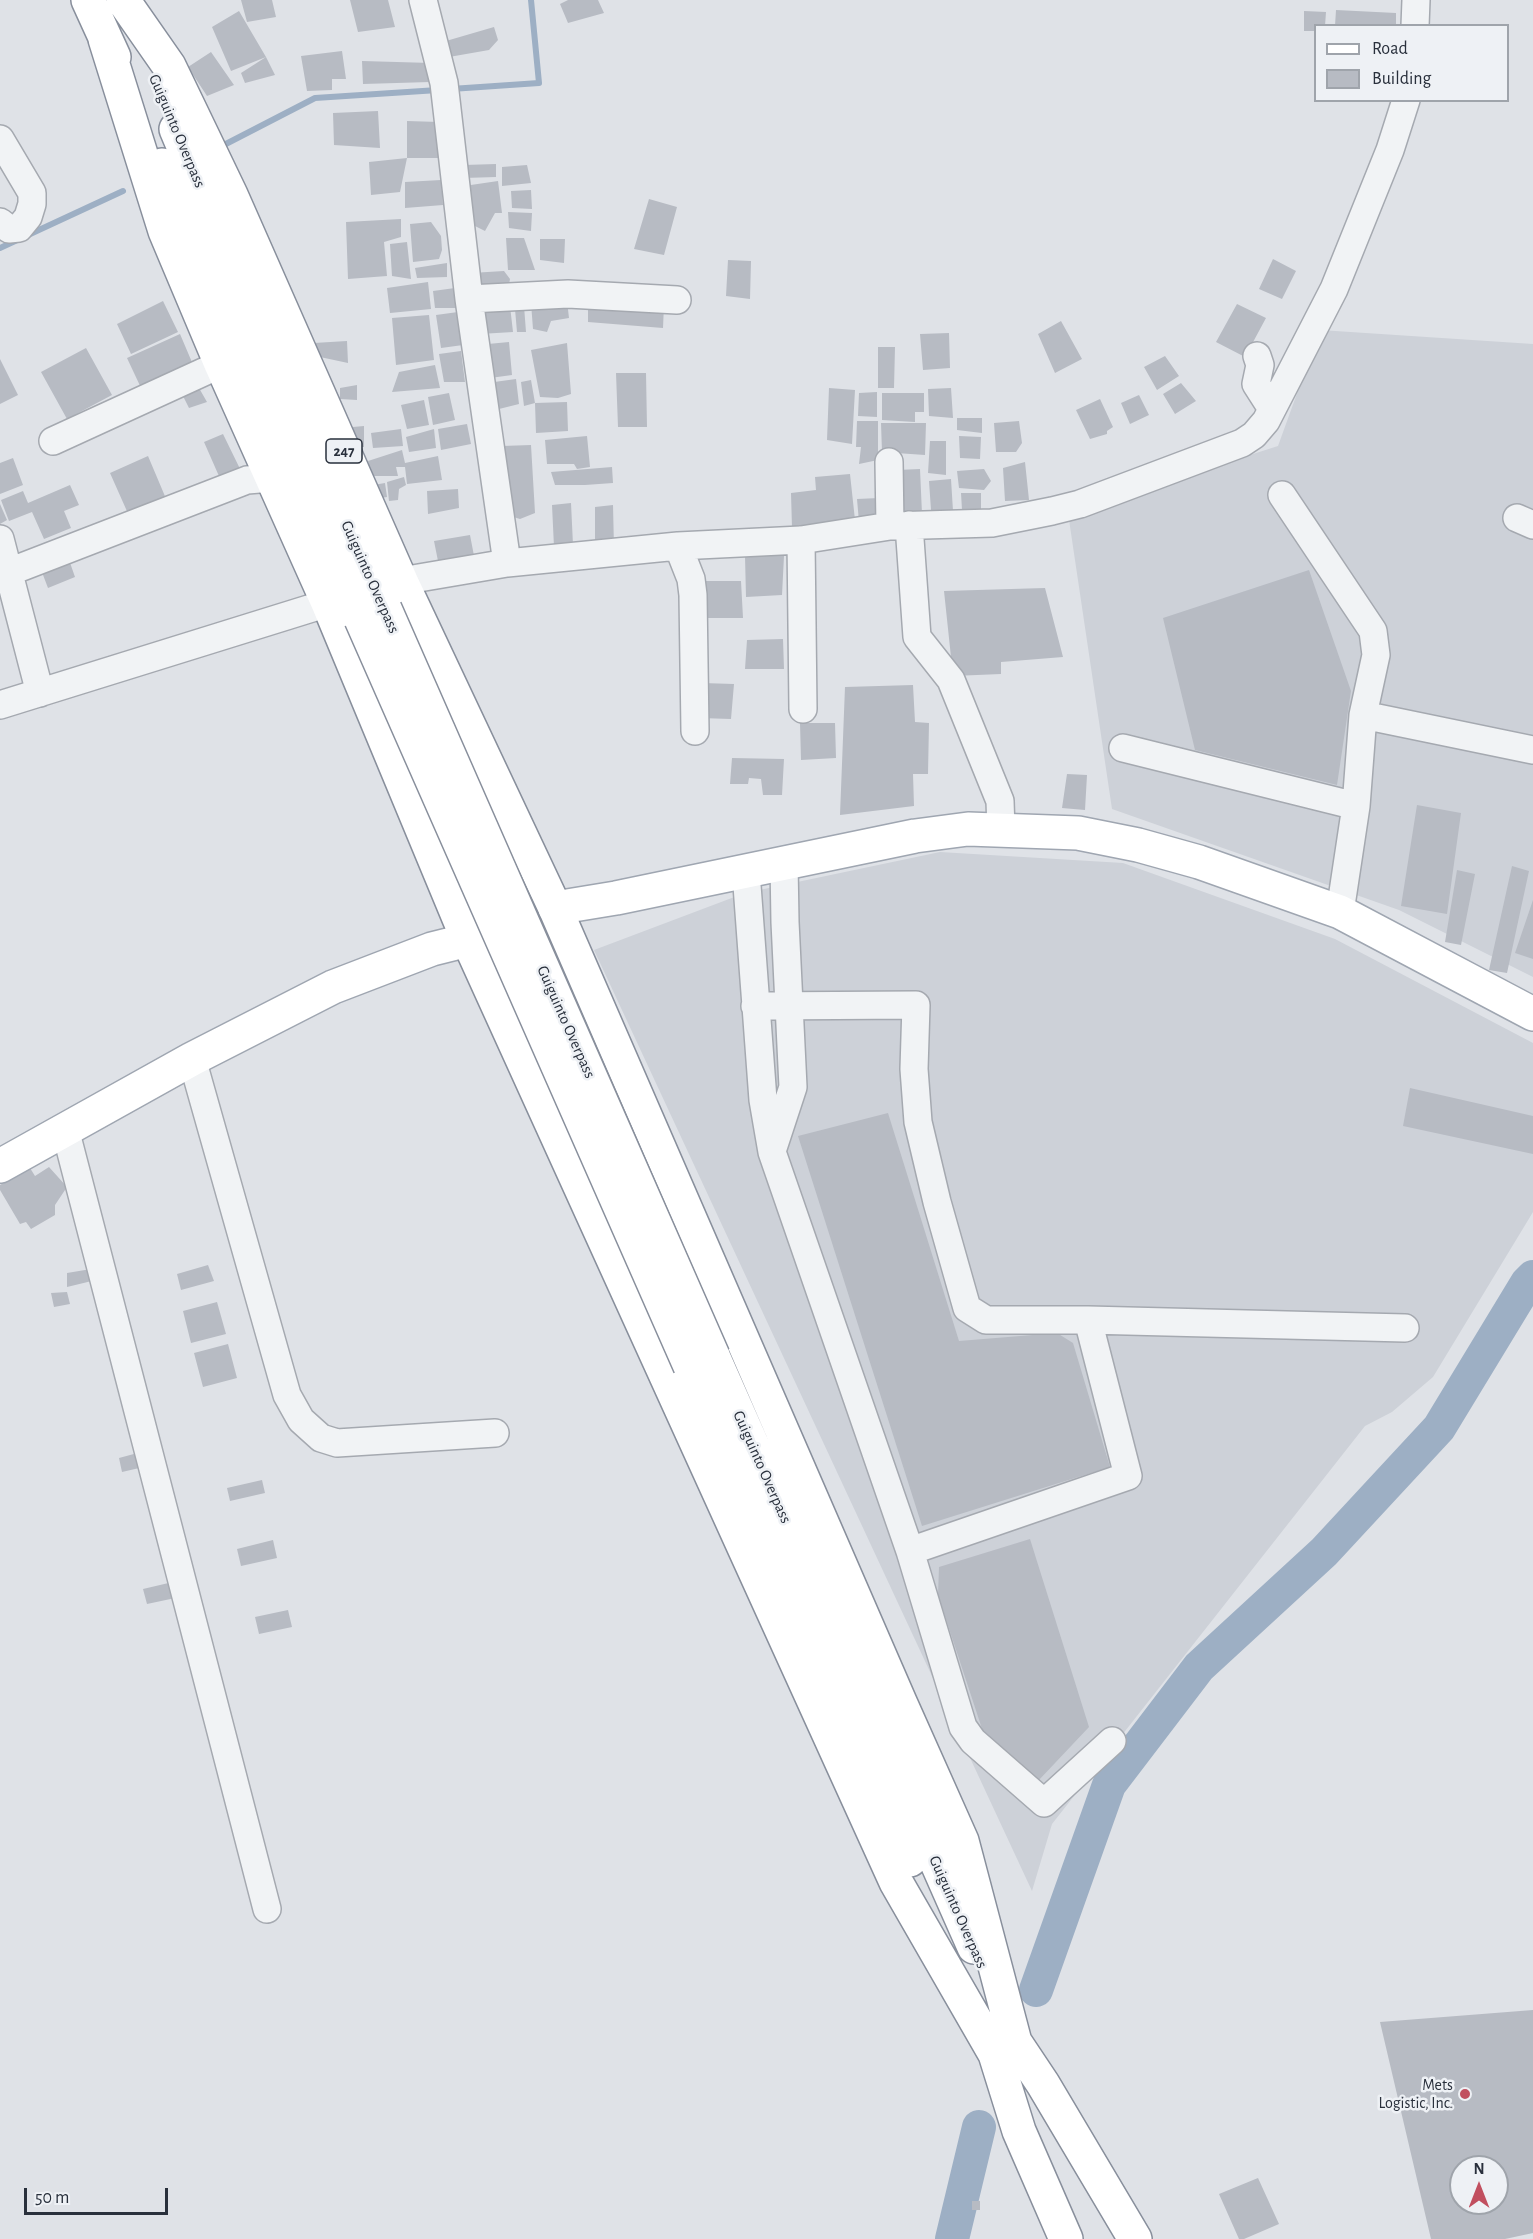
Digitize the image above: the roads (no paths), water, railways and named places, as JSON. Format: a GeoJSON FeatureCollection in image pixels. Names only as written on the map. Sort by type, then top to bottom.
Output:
{"type":"FeatureCollection","features":[{"type":"Feature","properties":{"kind":"main road"},"geometry":{"type":"LineString","coordinates":[[88,0],[105,39],[165,231],[221,364],[328,603],[468,940],[896,1882],[1005,2048],[1043,2084],[1135,2239]]}},
{"type":"Feature","properties":{"kind":"main road","name":"Guiguinto Overpass"},"geometry":{"type":"LineString","coordinates":[[122,0],[248,300],[373,614]]}},
{"type":"Feature","properties":{"kind":"main road","name":"247"},"geometry":{"type":"LineString","coordinates":[[122,0],[169,66],[231,195],[401,581],[555,908]]}},
{"type":"Feature","properties":{"kind":"main road","name":"Guiguinto Overpass"},"geometry":{"type":"LineString","coordinates":[[105,39],[227,307],[373,614],[1005,2048]]}},
{"type":"Feature","properties":{"kind":"main road"},"geometry":{"type":"LineString","coordinates":[[1066,2239],[1019,2131],[1005,2048],[962,1841],[555,908],[746,872],[915,836],[968,829],[1078,833],[1138,845],[1199,862],[1340,912],[1533,1014]]}},
{"type":"Feature","properties":{"kind":"main road"},"geometry":{"type":"LineString","coordinates":[[0,1166],[192,1059],[333,987],[432,949],[468,940]]}},
{"type":"Feature","properties":{"kind":"street"},"geometry":{"type":"LineString","coordinates":[[423,0],[444,83],[469,299],[507,562]]}},
{"type":"Feature","properties":{"kind":"street"},"geometry":{"type":"LineString","coordinates":[[401,581],[507,562],[678,546],[801,540],[900,526],[992,523],[1052,512],[1080,504],[1242,443],[1254,435],[1266,421],[1334,290],[1390,150],[1405,102]]}},
{"type":"Feature","properties":{"kind":"street"},"geometry":{"type":"LineString","coordinates":[[0,139],[33,193],[28,217],[19,228],[9,229],[0,222]]}},
{"type":"Feature","properties":{"kind":"street"},"geometry":{"type":"LineString","coordinates":[[469,299],[568,294],[677,300]]}},
{"type":"Feature","properties":{"kind":"street"},"geometry":{"type":"LineString","coordinates":[[1257,356],[1260,364],[1256,384],[1272,409]]}},
{"type":"Feature","properties":{"kind":"street"},"geometry":{"type":"LineString","coordinates":[[53,441],[221,364]]}},
{"type":"Feature","properties":{"kind":"street"},"geometry":{"type":"LineString","coordinates":[[889,462],[917,637],[951,680],[1000,801],[1001,829]]}},
{"type":"Feature","properties":{"kind":"street"},"geometry":{"type":"LineString","coordinates":[[9,572],[247,480],[272,478]]}},
{"type":"Feature","properties":{"kind":"street"},"geometry":{"type":"LineString","coordinates":[[1282,495],[1373,631],[1376,655],[1363,715],[1356,806],[1340,912]]}},
{"type":"Feature","properties":{"kind":"street"},"geometry":{"type":"LineString","coordinates":[[0,539],[40,693]]}},
{"type":"Feature","properties":{"kind":"street"},"geometry":{"type":"LineString","coordinates":[[801,540],[803,708]]}},
{"type":"Feature","properties":{"kind":"street"},"geometry":{"type":"LineString","coordinates":[[678,546],[692,579],[695,731]]}},
{"type":"Feature","properties":{"kind":"street"},"geometry":{"type":"LineString","coordinates":[[0,705],[328,603]]}},
{"type":"Feature","properties":{"kind":"street"},"geometry":{"type":"LineString","coordinates":[[1363,715],[1533,750]]}},
{"type":"Feature","properties":{"kind":"street"},"geometry":{"type":"LineString","coordinates":[[1412,724],[1435,716],[1479,722],[1517,729],[1526,735],[1533,745]]}},
{"type":"Feature","properties":{"kind":"street"},"geometry":{"type":"LineString","coordinates":[[1123,748],[1356,806]]}},
{"type":"Feature","properties":{"kind":"street"},"geometry":{"type":"LineString","coordinates":[[772,1152],[793,1087],[784,863]]}},
{"type":"Feature","properties":{"kind":"street"},"geometry":{"type":"LineString","coordinates":[[746,872],[763,1100],[772,1152],[910,1551],[963,1727],[973,1741],[1044,1803],[1113,1741]]}},
{"type":"Feature","properties":{"kind":"street"},"geometry":{"type":"LineString","coordinates":[[755,1006],[916,1005],[914,1069],[918,1122],[937,1202],[967,1308],[986,1320],[1088,1320],[1406,1328]]}},
{"type":"Feature","properties":{"kind":"street"},"geometry":{"type":"LineString","coordinates":[[192,1059],[287,1395],[301,1420],[321,1438],[337,1443],[495,1433]]}},
{"type":"Feature","properties":{"kind":"street"},"geometry":{"type":"LineString","coordinates":[[65,1129],[267,1909]]}},
{"type":"Feature","properties":{"kind":"street"},"geometry":{"type":"LineString","coordinates":[[910,1551],[1128,1476],[1088,1320]]}},
{"type":"Feature","properties":{"kind":"waterway"},"geometry":{"type":"LineString","coordinates":[[451,89],[539,83],[531,0]]}},
{"type":"Feature","properties":{"kind":"waterway"},"geometry":{"type":"LineString","coordinates":[[220,147],[315,98],[438,90]]}},
{"type":"Feature","properties":{"kind":"waterway"},"geometry":{"type":"LineString","coordinates":[[0,248],[123,191]]}},
{"type":"Feature","properties":{"kind":"waterway"},"geometry":{"type":"LineString","coordinates":[[1036,1990],[1109,1785],[1199,1667],[1324,1552],[1439,1428],[1527,1283],[1533,1277]]}},
{"type":"Feature","properties":{"kind":"waterway"},"geometry":{"type":"LineString","coordinates":[[952,2239],[979,2127]]}},
{"type":"Feature","properties":{"kind":"place","name":"Mets Logistic, Inc."},"geometry":{"type":"Point","coordinates":[1465,2094]}}]}
